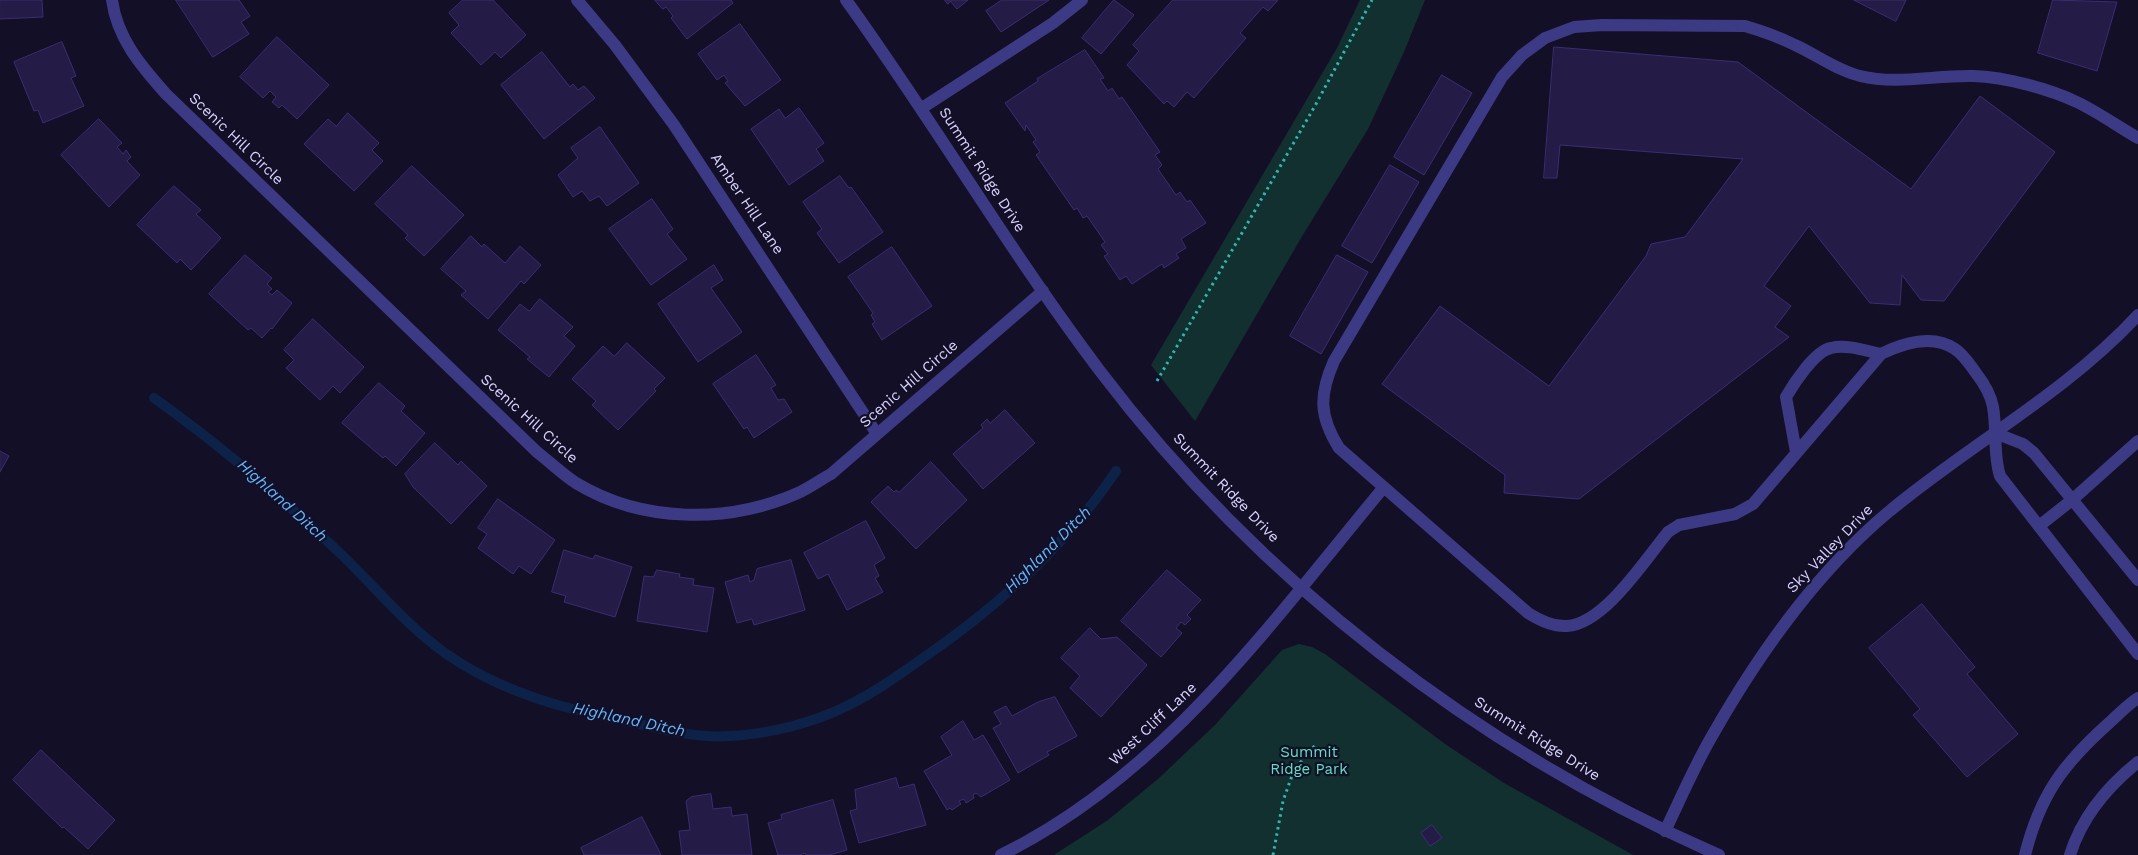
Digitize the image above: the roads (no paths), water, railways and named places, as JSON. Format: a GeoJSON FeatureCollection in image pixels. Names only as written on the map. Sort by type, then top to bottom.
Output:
{"type":"FeatureCollection","features":[{"type":"Feature","properties":{"kind":"street","name":"Scenic Hill Circle"},"geometry":{"type":"LineString","coordinates":[[112,0],[123,38],[142,68],[166,94],[537,452],[576,482],[612,500],[659,514],[705,515],[753,508],[798,493],[831,474],[1043,290]]}},
{"type":"Feature","properties":{"kind":"street","name":"Amber Hill Lane"},"geometry":{"type":"LineString","coordinates":[[577,0],[615,45],[674,125],[877,434]]}},
{"type":"Feature","properties":{"kind":"street","name":"Summit Ridge Drive"},"geometry":{"type":"LineString","coordinates":[[846,0],[922,108],[1043,290],[1101,372],[1148,429],[1248,538],[1301,586],[1417,681],[1488,730],[1559,775],[1665,831],[1719,855]]}},
{"type":"Feature","properties":{"kind":"street"},"geometry":{"type":"LineString","coordinates":[[922,108],[1053,23],[1082,0]]}},
{"type":"Feature","properties":{"kind":"street"},"geometry":{"type":"LineString","coordinates":[[2138,138],[2079,103],[2030,86],[1996,77],[1972,76],[1889,80],[1860,76],[1837,69],[1796,45],[1745,26],[1602,25],[1574,27],[1544,38],[1522,55],[1502,77],[1334,361],[1325,382],[1323,408],[1327,429],[1339,448],[1528,613],[1545,623],[1566,627],[1585,622],[1605,609],[1668,532],[1679,525],[1735,514],[1753,504],[1881,354],[1899,345],[1916,342],[1938,343],[1955,349],[1981,380],[1993,406],[1996,464],[2000,476],[2138,654]]}},
{"type":"Feature","properties":{"kind":"street","name":"Sky Valley Drive"},"geometry":{"type":"LineString","coordinates":[[1665,831],[1711,738],[1746,679],[1796,608],[1844,554],[1886,515],[2064,383],[2138,315]]}},
{"type":"Feature","properties":{"kind":"street"},"geometry":{"type":"LineString","coordinates":[[1796,452],[1786,397],[1817,356],[1829,348],[1848,347],[1881,354]]}},
{"type":"Feature","properties":{"kind":"street"},"geometry":{"type":"LineString","coordinates":[[1995,433],[2023,444],[2034,453],[2138,580]]}},
{"type":"Feature","properties":{"kind":"street"},"geometry":{"type":"LineString","coordinates":[[2039,526],[2072,500],[2138,441]]}},
{"type":"Feature","properties":{"kind":"street","name":"West Cliff Lane"},"geometry":{"type":"LineString","coordinates":[[1001,855],[1093,800],[1175,731],[1270,626],[1301,586],[1384,488]]}},
{"type":"Feature","properties":{"kind":"street"},"geometry":{"type":"LineString","coordinates":[[2025,855],[2042,803],[2060,773],[2091,739],[2138,698]]}},
{"type":"Feature","properties":{"kind":"street"},"geometry":{"type":"LineString","coordinates":[[2070,855],[2076,836],[2089,813],[2110,786],[2138,762]]}},
{"type":"Feature","properties":{"kind":"waterway","name":"Highland Ditch"},"geometry":{"type":"LineString","coordinates":[[154,398],[204,435],[275,493],[343,556],[418,631],[463,665],[523,694],[544,701],[653,727],[700,735],[730,736],[776,730],[821,717],[878,689],[977,618],[1028,574],[1075,525],[1116,471]]}},
{"type":"Feature","properties":{"kind":"park label","name":"Summit Ridge Park"},"geometry":{"type":"Point","coordinates":[1309,762]}}]}
